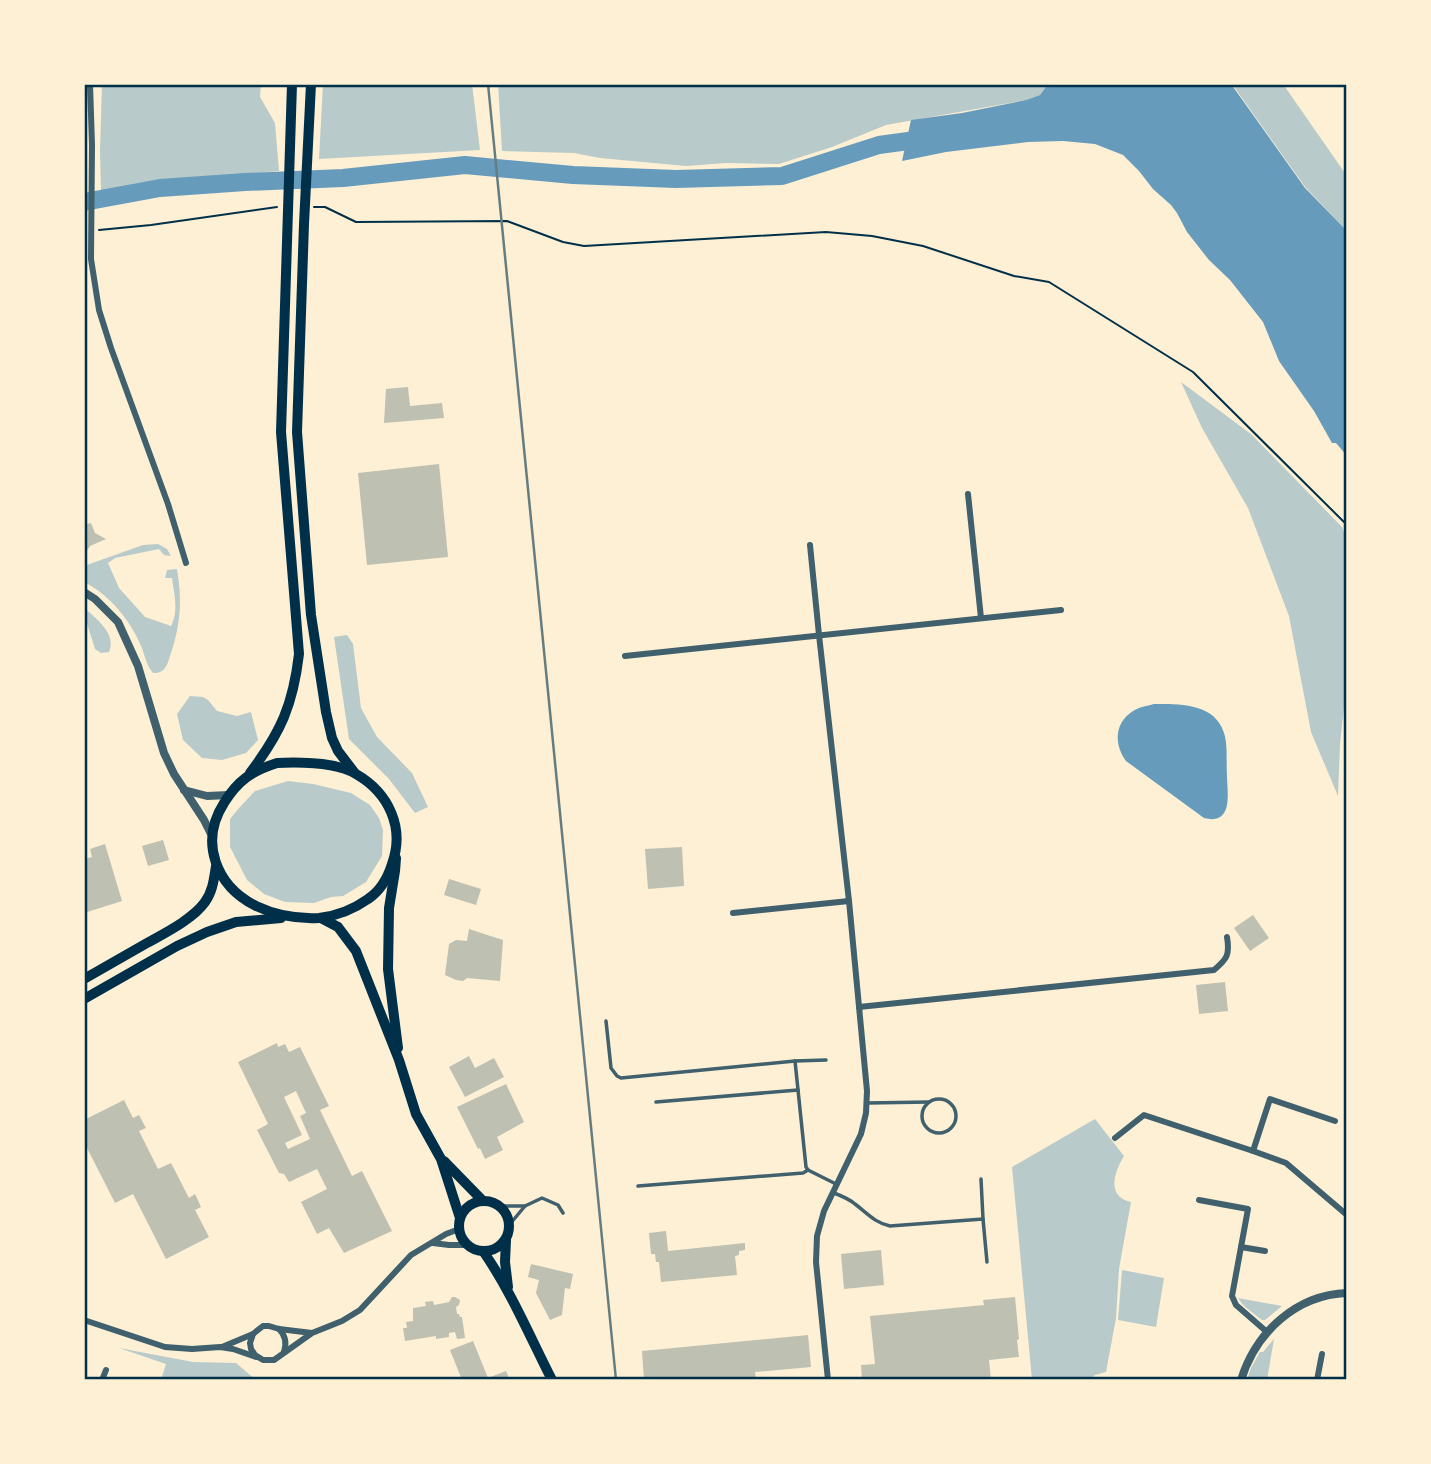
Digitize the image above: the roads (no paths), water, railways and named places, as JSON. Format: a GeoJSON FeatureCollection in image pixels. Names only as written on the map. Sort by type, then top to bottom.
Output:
{"type":"FeatureCollection","features":[{"type":"Feature","properties":{"kind":"highway"},"geometry":{"type":"LineString","coordinates":[[84,979],[172,929],[200,909],[207,900],[216,865],[212,836],[214,822],[229,795],[269,748],[285,716],[296,682],[299,654],[281,432],[292,84]]}},
{"type":"Feature","properties":{"kind":"highway"},"geometry":{"type":"LineString","coordinates":[[84,999],[177,947],[207,932],[236,922],[294,917],[321,918],[350,909],[372,896],[384,882],[396,853],[398,840],[395,820],[387,803],[344,761],[332,738],[311,615],[297,432],[311,84]]}},
{"type":"Feature","properties":{"kind":"highway"},"geometry":{"type":"LineString","coordinates":[[250,773],[288,762],[354,772]]}},
{"type":"Feature","properties":{"kind":"highway"},"geometry":{"type":"LineString","coordinates":[[216,865],[244,899],[271,912],[294,917]]}},
{"type":"Feature","properties":{"kind":"main road"},"geometry":{"type":"LineString","coordinates":[[396,853],[396,871],[389,908],[388,969],[399,1060]]}},
{"type":"Feature","properties":{"kind":"main road"},"geometry":{"type":"LineString","coordinates":[[321,918],[338,927],[356,951],[399,1060],[416,1114],[441,1158],[460,1218],[461,1235],[467,1245],[483,1251],[496,1248],[506,1240]]}},
{"type":"Feature","properties":{"kind":"main road"},"geometry":{"type":"LineString","coordinates":[[441,1158],[482,1200],[495,1203],[506,1212],[510,1224],[505,1262],[509,1295]]}},
{"type":"Feature","properties":{"kind":"main road"},"geometry":{"type":"LineString","coordinates":[[460,1218],[468,1206],[482,1200]]}},
{"type":"Feature","properties":{"kind":"main road"},"geometry":{"type":"LineString","coordinates":[[483,1251],[509,1295],[552,1380]]}},
{"type":"Feature","properties":{"kind":"street"},"geometry":{"type":"LineString","coordinates":[[90,84],[91,259],[99,310],[168,504],[186,563]]}},
{"type":"Feature","properties":{"kind":"street"},"geometry":{"type":"LineString","coordinates":[[968,494],[981,618]]}},
{"type":"Feature","properties":{"kind":"street"},"geometry":{"type":"LineString","coordinates":[[810,545],[849,901],[867,1103],[861,1135],[820,1222],[816,1254],[828,1380]]}},
{"type":"Feature","properties":{"kind":"street"},"geometry":{"type":"LineString","coordinates":[[84,592],[118,622],[138,666],[164,753],[212,836]]}},
{"type":"Feature","properties":{"kind":"street"},"geometry":{"type":"LineString","coordinates":[[625,656],[1061,610]]}},
{"type":"Feature","properties":{"kind":"street"},"geometry":{"type":"LineString","coordinates":[[184,790],[207,796],[229,795]]}},
{"type":"Feature","properties":{"kind":"street"},"geometry":{"type":"LineString","coordinates":[[733,913],[849,901]]}},
{"type":"Feature","properties":{"kind":"street"},"geometry":{"type":"LineString","coordinates":[[859,1007],[1214,970],[1226,960],[1229,948],[1227,937]]}},
{"type":"Feature","properties":{"kind":"street"},"geometry":{"type":"LineString","coordinates":[[1253,1151],[1270,1099],[1335,1121]]}},
{"type":"Feature","properties":{"kind":"street"},"geometry":{"type":"LineString","coordinates":[[1115,1138],[1144,1115],[1253,1151],[1286,1163],[1347,1215]]}},
{"type":"Feature","properties":{"kind":"street"},"geometry":{"type":"LineString","coordinates":[[1199,1200],[1248,1209],[1232,1296],[1236,1305],[1267,1332]]}},
{"type":"Feature","properties":{"kind":"street"},"geometry":{"type":"LineString","coordinates":[[84,1320],[165,1347],[220,1347],[263,1360],[274,1360],[312,1333],[342,1321],[360,1310],[411,1255],[446,1234],[459,1230]]}},
{"type":"Feature","properties":{"kind":"street"},"geometry":{"type":"LineString","coordinates":[[433,1243],[467,1245]]}},
{"type":"Feature","properties":{"kind":"street"},"geometry":{"type":"LineString","coordinates":[[1241,1247],[1265,1251]]}},
{"type":"Feature","properties":{"kind":"street"},"geometry":{"type":"LineString","coordinates":[[1241,1380],[1252,1354],[1281,1317],[1312,1299],[1347,1293]]}},
{"type":"Feature","properties":{"kind":"street"},"geometry":{"type":"LineString","coordinates":[[220,1347],[253,1334],[263,1326],[312,1333]]}},
{"type":"Feature","properties":{"kind":"street"},"geometry":{"type":"LineString","coordinates":[[279,1329],[286,1339],[284,1352]]}},
{"type":"Feature","properties":{"kind":"street"},"geometry":{"type":"LineString","coordinates":[[253,1334],[251,1349],[258,1358]]}},
{"type":"Feature","properties":{"kind":"street"},"geometry":{"type":"LineString","coordinates":[[1317,1380],[1322,1354]]}},
{"type":"Feature","properties":{"kind":"street"},"geometry":{"type":"LineString","coordinates":[[102,1380],[106,1370]]}},
{"type":"Feature","properties":{"kind":"lane"},"geometry":{"type":"LineString","coordinates":[[606,1021],[611,1068],[621,1078],[825,1060]]}},
{"type":"Feature","properties":{"kind":"lane"},"geometry":{"type":"LineString","coordinates":[[795,1061],[806,1167],[808,1171],[836,1184]]}},
{"type":"Feature","properties":{"kind":"lane"},"geometry":{"type":"LineString","coordinates":[[656,1101],[798,1090]]}},
{"type":"Feature","properties":{"kind":"lane"},"geometry":{"type":"LineString","coordinates":[[867,1103],[929,1102],[937,1099],[948,1101],[957,1118],[951,1129],[936,1133],[926,1128],[922,1112],[929,1102]]}},
{"type":"Feature","properties":{"kind":"lane"},"geometry":{"type":"LineString","coordinates":[[638,1186],[808,1171]]}},
{"type":"Feature","properties":{"kind":"lane"},"geometry":{"type":"LineString","coordinates":[[981,1179],[987,1262]]}},
{"type":"Feature","properties":{"kind":"lane"},"geometry":{"type":"LineString","coordinates":[[832,1192],[854,1203],[878,1223],[890,1226],[983,1219]]}},
{"type":"Feature","properties":{"kind":"lane"},"geometry":{"type":"LineString","coordinates":[[510,1224],[526,1206],[542,1198],[558,1205],[563,1213]]}},
{"type":"Feature","properties":{"kind":"lane"},"geometry":{"type":"LineString","coordinates":[[501,1206],[526,1206]]}},
{"type":"Feature","properties":{"kind":"water"},"geometry":{"type":"Polygon","coordinates":[[[1048,84],[1231,84],[1305,188],[1347,231],[1347,456],[1336,443],[1332,443],[1314,411],[1279,361],[1263,322],[1230,280],[1209,260],[1187,232],[1171,205],[1123,155],[1095,144],[1063,141],[1028,142],[946,152],[902,161],[911,120],[1026,100],[1040,95],[1048,84]]]}},
{"type":"Feature","properties":{"kind":"water"},"geometry":{"type":"Polygon","coordinates":[[[1154,704],[1195,707],[1213,716],[1219,723],[1226,743],[1228,795],[1226,809],[1220,817],[1204,818],[1126,761],[1122,755],[1118,734],[1122,722],[1135,710],[1154,704]]]}},
{"type":"Feature","properties":{"kind":"waterway"},"geometry":{"type":"LineString","coordinates":[[84,202],[160,188],[343,178],[465,165],[573,175],[676,179],[782,176],[879,145],[930,138]]}},
{"type":"Feature","properties":{"kind":"railway"},"geometry":{"type":"LineString","coordinates":[[488,84],[616,1380]]}}]}
